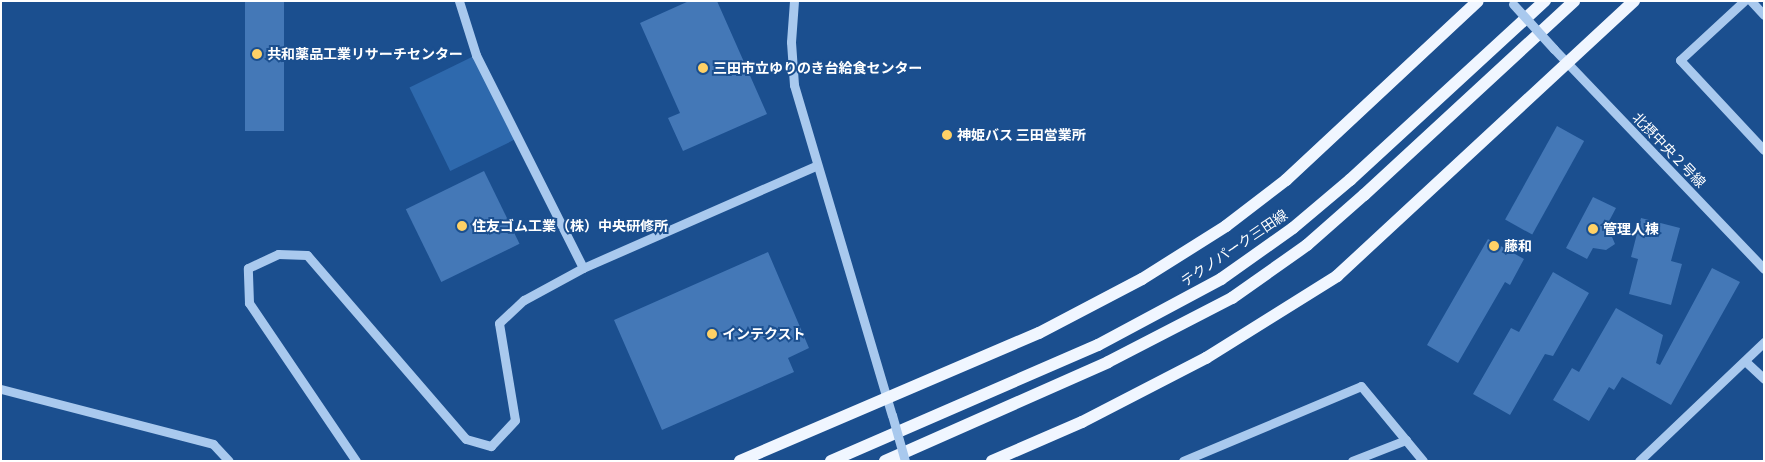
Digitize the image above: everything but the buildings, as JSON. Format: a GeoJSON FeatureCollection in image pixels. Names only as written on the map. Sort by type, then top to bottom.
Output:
{"type":"FeatureCollection","features":[{"type":"Feature","properties":{"kind":"main road"},"geometry":{"type":"LineString","coordinates":[[740,461],[886,396],[1039,333],[1142,279],[1226,226],[1366,109],[1478,1]]}},
{"type":"Feature","properties":{"kind":"main road","name":"テクノパーク三田線"},"geometry":{"type":"LineString","coordinates":[[831,461],[1098,345],[1220,279],[1293,228],[1350,180],[1545,1]]}},
{"type":"Feature","properties":{"kind":"main road"},"geometry":{"type":"LineString","coordinates":[[885,461],[1108,362],[1232,298],[1307,245],[1364,195],[1574,1]]}},
{"type":"Feature","properties":{"kind":"main road"},"geometry":{"type":"LineString","coordinates":[[992,461],[1082,422],[1206,358],[1336,276],[1568,64],[1634,1]]}},
{"type":"Feature","properties":{"kind":"street"},"geometry":{"type":"LineString","coordinates":[[459,1],[476,56],[583,268]]}},
{"type":"Feature","properties":{"kind":"street"},"geometry":{"type":"LineString","coordinates":[[794,1],[791,42],[794,85],[815,166],[905,461]]}},
{"type":"Feature","properties":{"kind":"street"},"geometry":{"type":"LineString","coordinates":[[1744,1],[1680,60],[1764,150]]}},
{"type":"Feature","properties":{"kind":"street"},"geometry":{"type":"LineString","coordinates":[[1751,1],[1764,15]]}},
{"type":"Feature","properties":{"kind":"street","name":"北摂中央２号線"},"geometry":{"type":"LineString","coordinates":[[1512,2],[1568,64],[1764,269]]}},
{"type":"Feature","properties":{"kind":"street"},"geometry":{"type":"LineString","coordinates":[[356,461],[249,303],[248,268],[278,254],[307,255],[466,439],[491,446],[515,420],[499,323],[524,300],[583,268],[815,166]]}},
{"type":"Feature","properties":{"kind":"street"},"geometry":{"type":"LineString","coordinates":[[1639,461],[1764,342]]}},
{"type":"Feature","properties":{"kind":"street"},"geometry":{"type":"LineString","coordinates":[[1745,361],[1764,379]]}},
{"type":"Feature","properties":{"kind":"street"},"geometry":{"type":"LineString","coordinates":[[1183,461],[1361,386],[1424,461]]}},
{"type":"Feature","properties":{"kind":"street"},"geometry":{"type":"LineString","coordinates":[[1,389],[213,444],[229,461]]}},
{"type":"Feature","properties":{"kind":"street"},"geometry":{"type":"LineString","coordinates":[[1352,461],[1406,440]]}},
{"type":"Feature","properties":{"kind":"shaded area"},"geometry":{"type":"Polygon","coordinates":[[[476,55],[517,139],[450,171],[409,87],[476,55]]]}},
{"type":"Feature","properties":{"kind":"place","name":"共和薬品工業リサーチセンター"},"geometry":{"type":"Point","coordinates":[257,54]}},
{"type":"Feature","properties":{"kind":"place","name":"三田市立ゆりのき台給食センター"},"geometry":{"type":"Point","coordinates":[703,68]}},
{"type":"Feature","properties":{"kind":"place","name":"神姫バス 三田営業所"},"geometry":{"type":"Point","coordinates":[947,135]}},
{"type":"Feature","properties":{"kind":"place","name":"住友ゴム工業（株）中央研修所"},"geometry":{"type":"Point","coordinates":[462,226]}},
{"type":"Feature","properties":{"kind":"place","name":"管理人棟"},"geometry":{"type":"Point","coordinates":[1593,229]}},
{"type":"Feature","properties":{"kind":"place","name":"藤和"},"geometry":{"type":"Point","coordinates":[1494,246]}},
{"type":"Feature","properties":{"kind":"place","name":"インテクスト"},"geometry":{"type":"Point","coordinates":[712,334]}}]}
